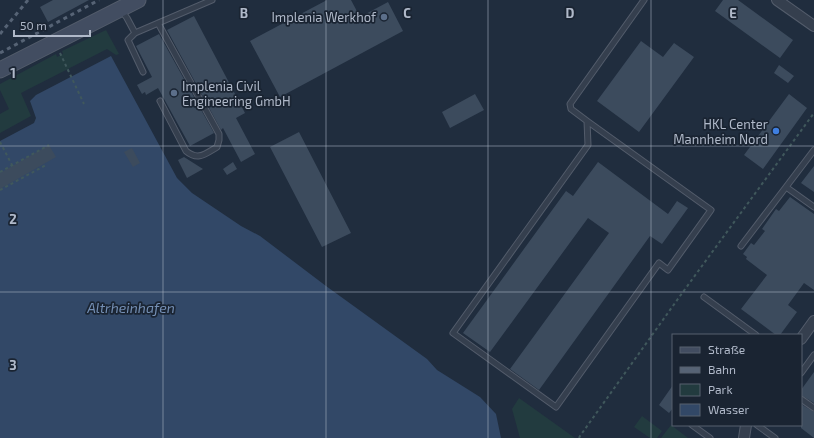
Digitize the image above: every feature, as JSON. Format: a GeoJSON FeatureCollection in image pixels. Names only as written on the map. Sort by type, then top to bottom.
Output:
{"type":"FeatureCollection","features":[{"type":"Feature","properties":{"kind":"main road"},"geometry":{"type":"LineString","coordinates":[[0,70],[138,0]]}},
{"type":"Feature","properties":{"kind":"street"},"geometry":{"type":"LineString","coordinates":[[777,0],[814,26]]}},
{"type":"Feature","properties":{"kind":"street"},"geometry":{"type":"LineString","coordinates":[[802,338],[814,321]]}},
{"type":"Feature","properties":{"kind":"street"},"geometry":{"type":"LineString","coordinates":[[744,438],[746,426]]}},
{"type":"Feature","properties":{"kind":"lane"},"geometry":{"type":"LineString","coordinates":[[143,72],[128,40],[135,33],[212,0]]}},
{"type":"Feature","properties":{"kind":"lane"},"geometry":{"type":"LineString","coordinates":[[586,121],[588,145],[453,333],[556,407],[659,263],[668,270],[711,210],[571,109],[570,104],[644,0]]}},
{"type":"Feature","properties":{"kind":"lane"},"geometry":{"type":"LineString","coordinates":[[120,9],[135,33]]}},
{"type":"Feature","properties":{"kind":"lane"},"geometry":{"type":"LineString","coordinates":[[158,23],[219,134],[220,140],[217,147],[199,157],[192,156],[186,151],[160,101]]}},
{"type":"Feature","properties":{"kind":"lane"},"geometry":{"type":"LineString","coordinates":[[741,246],[814,150]]}},
{"type":"Feature","properties":{"kind":"lane"},"geometry":{"type":"LineString","coordinates":[[786,187],[814,207]]}},
{"type":"Feature","properties":{"kind":"lane"},"geometry":{"type":"LineString","coordinates":[[704,297],[755,334]]}},
{"type":"Feature","properties":{"kind":"lane"},"geometry":{"type":"LineString","coordinates":[[802,372],[814,355]]}},
{"type":"Feature","properties":{"kind":"lane"},"geometry":{"type":"LineString","coordinates":[[802,400],[814,408]]}},
{"type":"Feature","properties":{"kind":"lane"},"geometry":{"type":"LineString","coordinates":[[693,426],[710,438]]}},
{"type":"Feature","properties":{"kind":"lane"},"geometry":{"type":"LineString","coordinates":[[758,426],[775,438]]}},
{"type":"Feature","properties":{"kind":"path"},"geometry":{"type":"LineString","coordinates":[[58,49],[84,104]]}},
{"type":"Feature","properties":{"kind":"path"},"geometry":{"type":"LineString","coordinates":[[579,438],[680,296],[814,113]]}},
{"type":"Feature","properties":{"kind":"path"},"geometry":{"type":"LineString","coordinates":[[0,142],[12,165]]}},
{"type":"Feature","properties":{"kind":"path"},"geometry":{"type":"LineString","coordinates":[[0,172],[49,145]]}},
{"type":"Feature","properties":{"kind":"path"},"geometry":{"type":"LineString","coordinates":[[0,190],[46,165]]}},
{"type":"Feature","properties":{"kind":"green space"},"geometry":{"type":"Polygon","coordinates":[[[106,30],[119,54],[116,55],[107,49],[21,93],[31,116],[0,133],[0,114],[9,109],[0,90],[0,84],[56,54],[57,57],[63,54],[62,51],[106,30]]]}},
{"type":"Feature","properties":{"kind":"green space"},"geometry":{"type":"Polygon","coordinates":[[[519,398],[575,438],[520,438],[512,409],[519,398]]]}},
{"type":"Feature","properties":{"kind":"green space"},"geometry":{"type":"Polygon","coordinates":[[[642,416],[662,431],[657,438],[650,438],[634,427],[642,416]]]}},
{"type":"Feature","properties":{"kind":"green space"},"geometry":{"type":"Polygon","coordinates":[[[671,425],[688,438],[661,438],[671,425]]]}},
{"type":"Feature","properties":{"kind":"water","name":"Altrheinhafen"},"geometry":{"type":"Polygon","coordinates":[[[111,56],[177,178],[192,193],[241,226],[260,236],[427,359],[437,370],[480,397],[496,414],[501,438],[0,438],[0,141],[34,123],[36,118],[30,101],[36,95],[111,56]]]}},
{"type":"Feature","properties":{"kind":"building"},"geometry":{"type":"Polygon","coordinates":[[[53,0],[89,0],[48,22],[40,7],[53,0]]]}},
{"type":"Feature","properties":{"kind":"building"},"geometry":{"type":"Polygon","coordinates":[[[327,0],[351,0],[360,17],[388,2],[403,31],[280,97],[250,41],[327,0]]]}},
{"type":"Feature","properties":{"kind":"building"},"geometry":{"type":"Polygon","coordinates":[[[723,0],[738,0],[793,40],[780,58],[715,11],[723,0]]]}},
{"type":"Feature","properties":{"kind":"building"},"geometry":{"type":"Polygon","coordinates":[[[194,16],[245,113],[236,118],[255,154],[241,162],[223,128],[221,130],[167,30],[194,16]]]}},
{"type":"Feature","properties":{"kind":"building"},"geometry":{"type":"Polygon","coordinates":[[[159,34],[214,133],[190,146],[158,88],[146,95],[145,92],[142,94],[137,85],[152,77],[136,46],[159,34]]]}},
{"type":"Feature","properties":{"kind":"building"},"geometry":{"type":"Polygon","coordinates":[[[641,41],[663,57],[674,43],[694,57],[639,132],[597,101],[641,41]]]}},
{"type":"Feature","properties":{"kind":"building"},"geometry":{"type":"Polygon","coordinates":[[[779,65],[794,76],[788,83],[774,73],[779,65]]]}},
{"type":"Feature","properties":{"kind":"building"},"geometry":{"type":"Polygon","coordinates":[[[475,94],[484,110],[450,128],[442,112],[475,94]]]}},
{"type":"Feature","properties":{"kind":"building","name":"HKL Center Mannheim Nord"},"geometry":{"type":"Polygon","coordinates":[[[789,94],[807,108],[763,169],[744,155],[789,94]]]}},
{"type":"Feature","properties":{"kind":"building"},"geometry":{"type":"Polygon","coordinates":[[[299,132],[351,233],[322,247],[270,147],[299,132]]]}},
{"type":"Feature","properties":{"kind":"building"},"geometry":{"type":"Polygon","coordinates":[[[49,145],[56,157],[0,189],[0,173],[49,145]]]}},
{"type":"Feature","properties":{"kind":"building"},"geometry":{"type":"Polygon","coordinates":[[[132,148],[140,163],[133,167],[124,152],[132,148]]]}},
{"type":"Feature","properties":{"kind":"building"},"geometry":{"type":"Polygon","coordinates":[[[184,157],[203,169],[187,178],[178,160],[184,157]]]}},
{"type":"Feature","properties":{"kind":"building"},"geometry":{"type":"Polygon","coordinates":[[[233,162],[237,169],[227,175],[223,169],[233,162]]]}},
{"type":"Feature","properties":{"kind":"building"},"geometry":{"type":"Polygon","coordinates":[[[598,162],[668,214],[677,201],[688,208],[662,244],[650,236],[539,390],[510,369],[609,233],[588,218],[490,352],[463,333],[566,191],[573,196],[598,162]]]}},
{"type":"Feature","properties":{"kind":"building"},"geometry":{"type":"Polygon","coordinates":[[[814,166],[814,192],[801,183],[814,166]]]}},
{"type":"Feature","properties":{"kind":"building"},"geometry":{"type":"Polygon","coordinates":[[[790,197],[814,214],[814,290],[804,283],[788,305],[797,312],[781,334],[775,334],[741,309],[767,275],[746,259],[747,257],[743,254],[751,243],[754,245],[765,231],[762,229],[776,209],[779,211],[790,197]]]}},
{"type":"Feature","properties":{"kind":"building"},"geometry":{"type":"Polygon","coordinates":[[[814,372],[814,403],[802,396],[802,389],[814,372]]]}},
{"type":"Feature","properties":{"kind":"building"},"geometry":{"type":"Polygon","coordinates":[[[672,386],[672,409],[669,413],[659,405],[672,386]]]}},
{"type":"Feature","properties":{"kind":"building"},"geometry":{"type":"Polygon","coordinates":[[[802,405],[814,412],[814,438],[801,428],[802,405]]]}},
{"type":"Feature","properties":{"kind":"railway"},"geometry":{"type":"LineString","coordinates":[[0,34],[28,0]]}},
{"type":"Feature","properties":{"kind":"railway"},"geometry":{"type":"LineString","coordinates":[[0,53],[99,0]]}},
{"type":"Feature","properties":{"kind":"place","name":"Implenia Werkhof"},"geometry":{"type":"Point","coordinates":[384,17]}},
{"type":"Feature","properties":{"kind":"place","name":"Implenia Civil Engineering GmbH"},"geometry":{"type":"Point","coordinates":[174,93]}},
{"type":"Feature","properties":{"kind":"place","name":"HKL Center Mannheim Nord"},"geometry":{"type":"Point","coordinates":[776,131]}}]}
